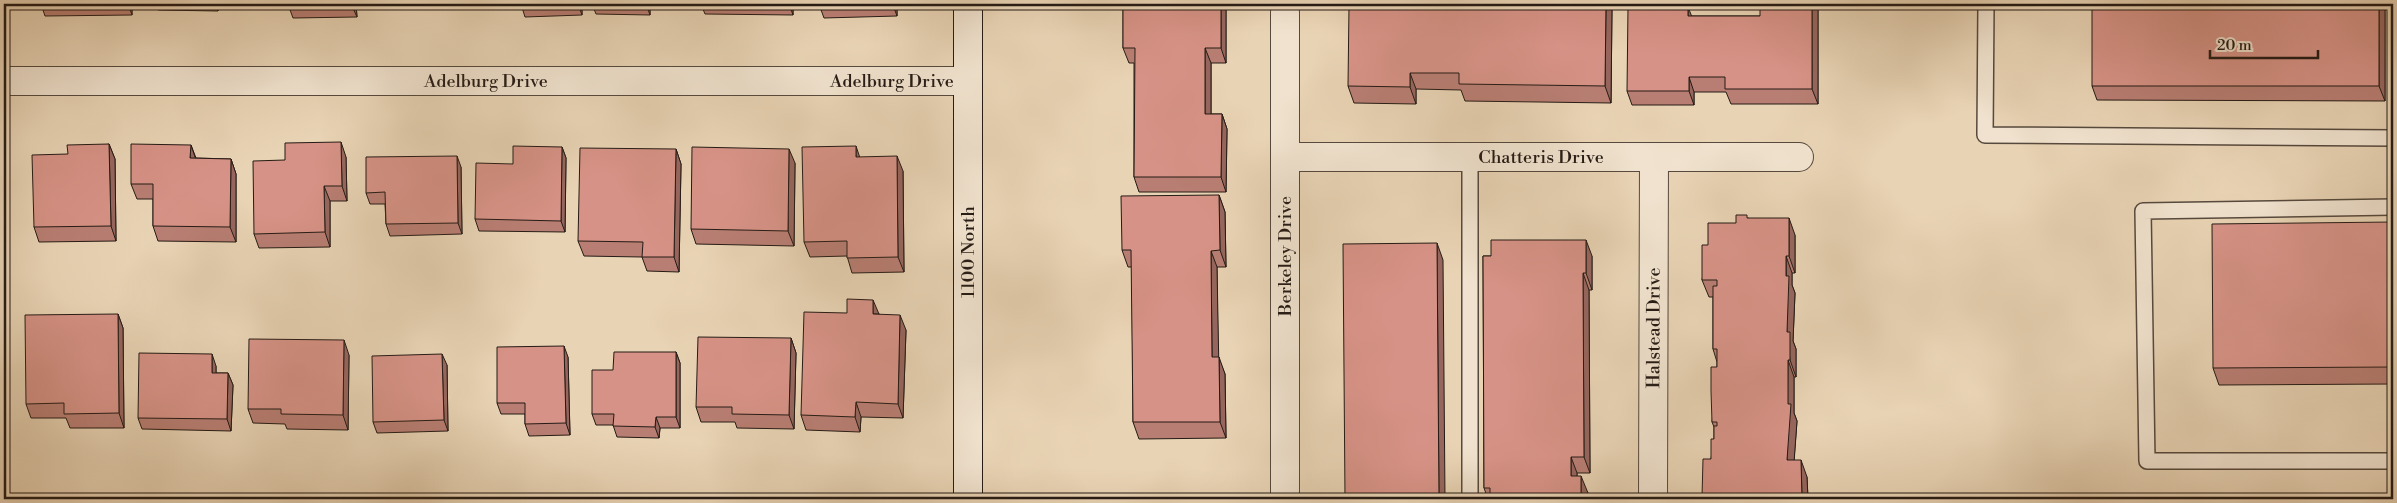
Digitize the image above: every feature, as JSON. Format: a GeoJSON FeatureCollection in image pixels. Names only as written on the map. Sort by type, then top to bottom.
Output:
{"type":"FeatureCollection","features":[{"type":"Feature","properties":{"kind":"street","name":"1100 North"},"geometry":{"type":"LineString","coordinates":[[968,4],[968,499]]}},
{"type":"Feature","properties":{"kind":"street","name":"Berkeley Drive"},"geometry":{"type":"LineString","coordinates":[[1285,12],[1285,499]]}},
{"type":"Feature","properties":{"kind":"street","name":"Adelburg Drive"},"geometry":{"type":"LineString","coordinates":[[4,81],[968,81]]}},
{"type":"Feature","properties":{"kind":"street","name":"Chatteris Drive"},"geometry":{"type":"LineString","coordinates":[[1285,157],[1798,157]]}},
{"type":"Feature","properties":{"kind":"street","name":"Halstead Drive"},"geometry":{"type":"LineString","coordinates":[[1653,499],[1654,157]]}},
{"type":"Feature","properties":{"kind":"lane"},"geometry":{"type":"LineString","coordinates":[[1986,4],[1984,135],[2393,138]]}},
{"type":"Feature","properties":{"kind":"lane"},"geometry":{"type":"LineString","coordinates":[[1470,157],[1470,499]]}},
{"type":"Feature","properties":{"kind":"lane"},"geometry":{"type":"LineString","coordinates":[[2393,207],[2143,211],[2147,461],[2393,461]]}},
{"type":"Feature","properties":{"kind":"building"},"geometry":{"type":"Polygon","coordinates":[[[41,4],[128,4],[41,5],[41,4]]]}},
{"type":"Feature","properties":{"kind":"building"},"geometry":{"type":"Polygon","coordinates":[[[289,4],[352,4],[352,6],[289,7],[289,4]]]}},
{"type":"Feature","properties":{"kind":"building"},"geometry":{"type":"Polygon","coordinates":[[[820,4],[893,4],[893,5],[820,7],[820,4]]]}},
{"type":"Feature","properties":{"kind":"building"},"geometry":{"type":"Polygon","coordinates":[[[1123,4],[1221,4],[1221,48],[1205,48],[1205,114],[1222,114],[1221,177],[1134,177],[1135,48],[1123,48],[1123,4]]]}},
{"type":"Feature","properties":{"kind":"building"},"geometry":{"type":"Polygon","coordinates":[[[1554,4],[1606,4],[1605,86],[1459,84],[1459,73],[1410,73],[1410,87],[1348,86],[1349,6],[1553,9],[1554,4]]]}},
{"type":"Feature","properties":{"kind":"building"},"geometry":{"type":"Polygon","coordinates":[[[1760,4],[1812,4],[1812,89],[1725,89],[1725,77],[1689,77],[1689,91],[1627,91],[1628,7],[1688,7],[1688,16],[1760,16],[1760,4]]]}},
{"type":"Feature","properties":{"kind":"building"},"geometry":{"type":"Polygon","coordinates":[[[2092,4],[2379,4],[2379,86],[2092,86],[2092,4]]]}},
{"type":"Feature","properties":{"kind":"building"},"geometry":{"type":"Polygon","coordinates":[[[341,142],[342,186],[324,186],[325,232],[254,234],[253,161],[285,160],[285,143],[341,142]]]}},
{"type":"Feature","properties":{"kind":"building"},"geometry":{"type":"Polygon","coordinates":[[[109,144],[111,226],[34,227],[32,155],[68,154],[67,145],[109,144]]]}},
{"type":"Feature","properties":{"kind":"building"},"geometry":{"type":"Polygon","coordinates":[[[131,144],[191,145],[190,158],[231,159],[230,227],[153,226],[153,184],[131,184],[131,144]]]}},
{"type":"Feature","properties":{"kind":"building"},"geometry":{"type":"Polygon","coordinates":[[[513,146],[562,147],[561,221],[475,219],[476,163],[513,164],[513,146]]]}},
{"type":"Feature","properties":{"kind":"building"},"geometry":{"type":"Polygon","coordinates":[[[856,146],[856,157],[897,156],[898,257],[847,258],[847,241],[804,242],[802,147],[856,146]]]}},
{"type":"Feature","properties":{"kind":"building"},"geometry":{"type":"Polygon","coordinates":[[[692,147],[789,149],[788,231],[691,229],[692,147]]]}},
{"type":"Feature","properties":{"kind":"building"},"geometry":{"type":"Polygon","coordinates":[[[580,148],[676,149],[674,257],[642,257],[643,242],[578,241],[580,148]]]}},
{"type":"Feature","properties":{"kind":"building"},"geometry":{"type":"Polygon","coordinates":[[[457,156],[458,223],[386,224],[385,192],[366,193],[366,157],[457,156]]]}},
{"type":"Feature","properties":{"kind":"building"},"geometry":{"type":"Polygon","coordinates":[[[1219,195],[1220,250],[1211,251],[1212,357],[1219,357],[1220,422],[1133,422],[1131,250],[1122,250],[1121,196],[1219,195]]]}},
{"type":"Feature","properties":{"kind":"building"},"geometry":{"type":"Polygon","coordinates":[[[1736,215],[1747,215],[1747,218],[1789,218],[1789,256],[1786,256],[1786,276],[1789,276],[1787,332],[1790,332],[1788,404],[1791,404],[1787,460],[1801,460],[1802,499],[1711,499],[1711,497],[1702,497],[1703,459],[1711,459],[1711,439],[1714,439],[1714,426],[1717,426],[1717,422],[1712,422],[1711,367],[1717,367],[1717,349],[1713,349],[1713,286],[1717,286],[1717,280],[1702,280],[1702,245],[1708,245],[1708,223],[1736,223],[1736,215]]]}},
{"type":"Feature","properties":{"kind":"building"},"geometry":{"type":"Polygon","coordinates":[[[2393,222],[2393,367],[2213,368],[2212,224],[2393,222]]]}},
{"type":"Feature","properties":{"kind":"building"},"geometry":{"type":"Polygon","coordinates":[[[1491,240],[1586,240],[1586,273],[1583,273],[1584,457],[1571,457],[1571,476],[1581,476],[1581,499],[1490,499],[1490,488],[1484,488],[1483,256],[1491,256],[1491,240]]]}},
{"type":"Feature","properties":{"kind":"building"},"geometry":{"type":"Polygon","coordinates":[[[1437,243],[1439,499],[1345,499],[1343,244],[1437,243]]]}},
{"type":"Feature","properties":{"kind":"building"},"geometry":{"type":"Polygon","coordinates":[[[847,299],[873,300],[873,314],[900,315],[898,404],[856,402],[855,417],[801,415],[804,312],[847,313],[847,299]]]}},
{"type":"Feature","properties":{"kind":"building"},"geometry":{"type":"Polygon","coordinates":[[[118,314],[119,413],[64,414],[64,403],[26,404],[25,315],[118,314]]]}},
{"type":"Feature","properties":{"kind":"building"},"geometry":{"type":"Polygon","coordinates":[[[698,337],[791,338],[789,415],[732,414],[732,407],[696,407],[698,337]]]}},
{"type":"Feature","properties":{"kind":"building"},"geometry":{"type":"Polygon","coordinates":[[[249,339],[344,340],[343,415],[281,414],[281,409],[248,409],[249,339]]]}},
{"type":"Feature","properties":{"kind":"building"},"geometry":{"type":"Polygon","coordinates":[[[564,346],[566,423],[525,424],[525,403],[497,403],[497,347],[564,346]]]}},
{"type":"Feature","properties":{"kind":"building"},"geometry":{"type":"Polygon","coordinates":[[[614,352],[676,352],[676,417],[656,417],[655,427],[613,426],[614,414],[592,414],[592,370],[613,370],[614,352]]]}},
{"type":"Feature","properties":{"kind":"building"},"geometry":{"type":"Polygon","coordinates":[[[139,353],[212,354],[212,373],[228,373],[227,419],[138,418],[139,353]]]}},
{"type":"Feature","properties":{"kind":"building"},"geometry":{"type":"Polygon","coordinates":[[[442,354],[444,420],[373,422],[372,356],[442,354]]]}}]}
